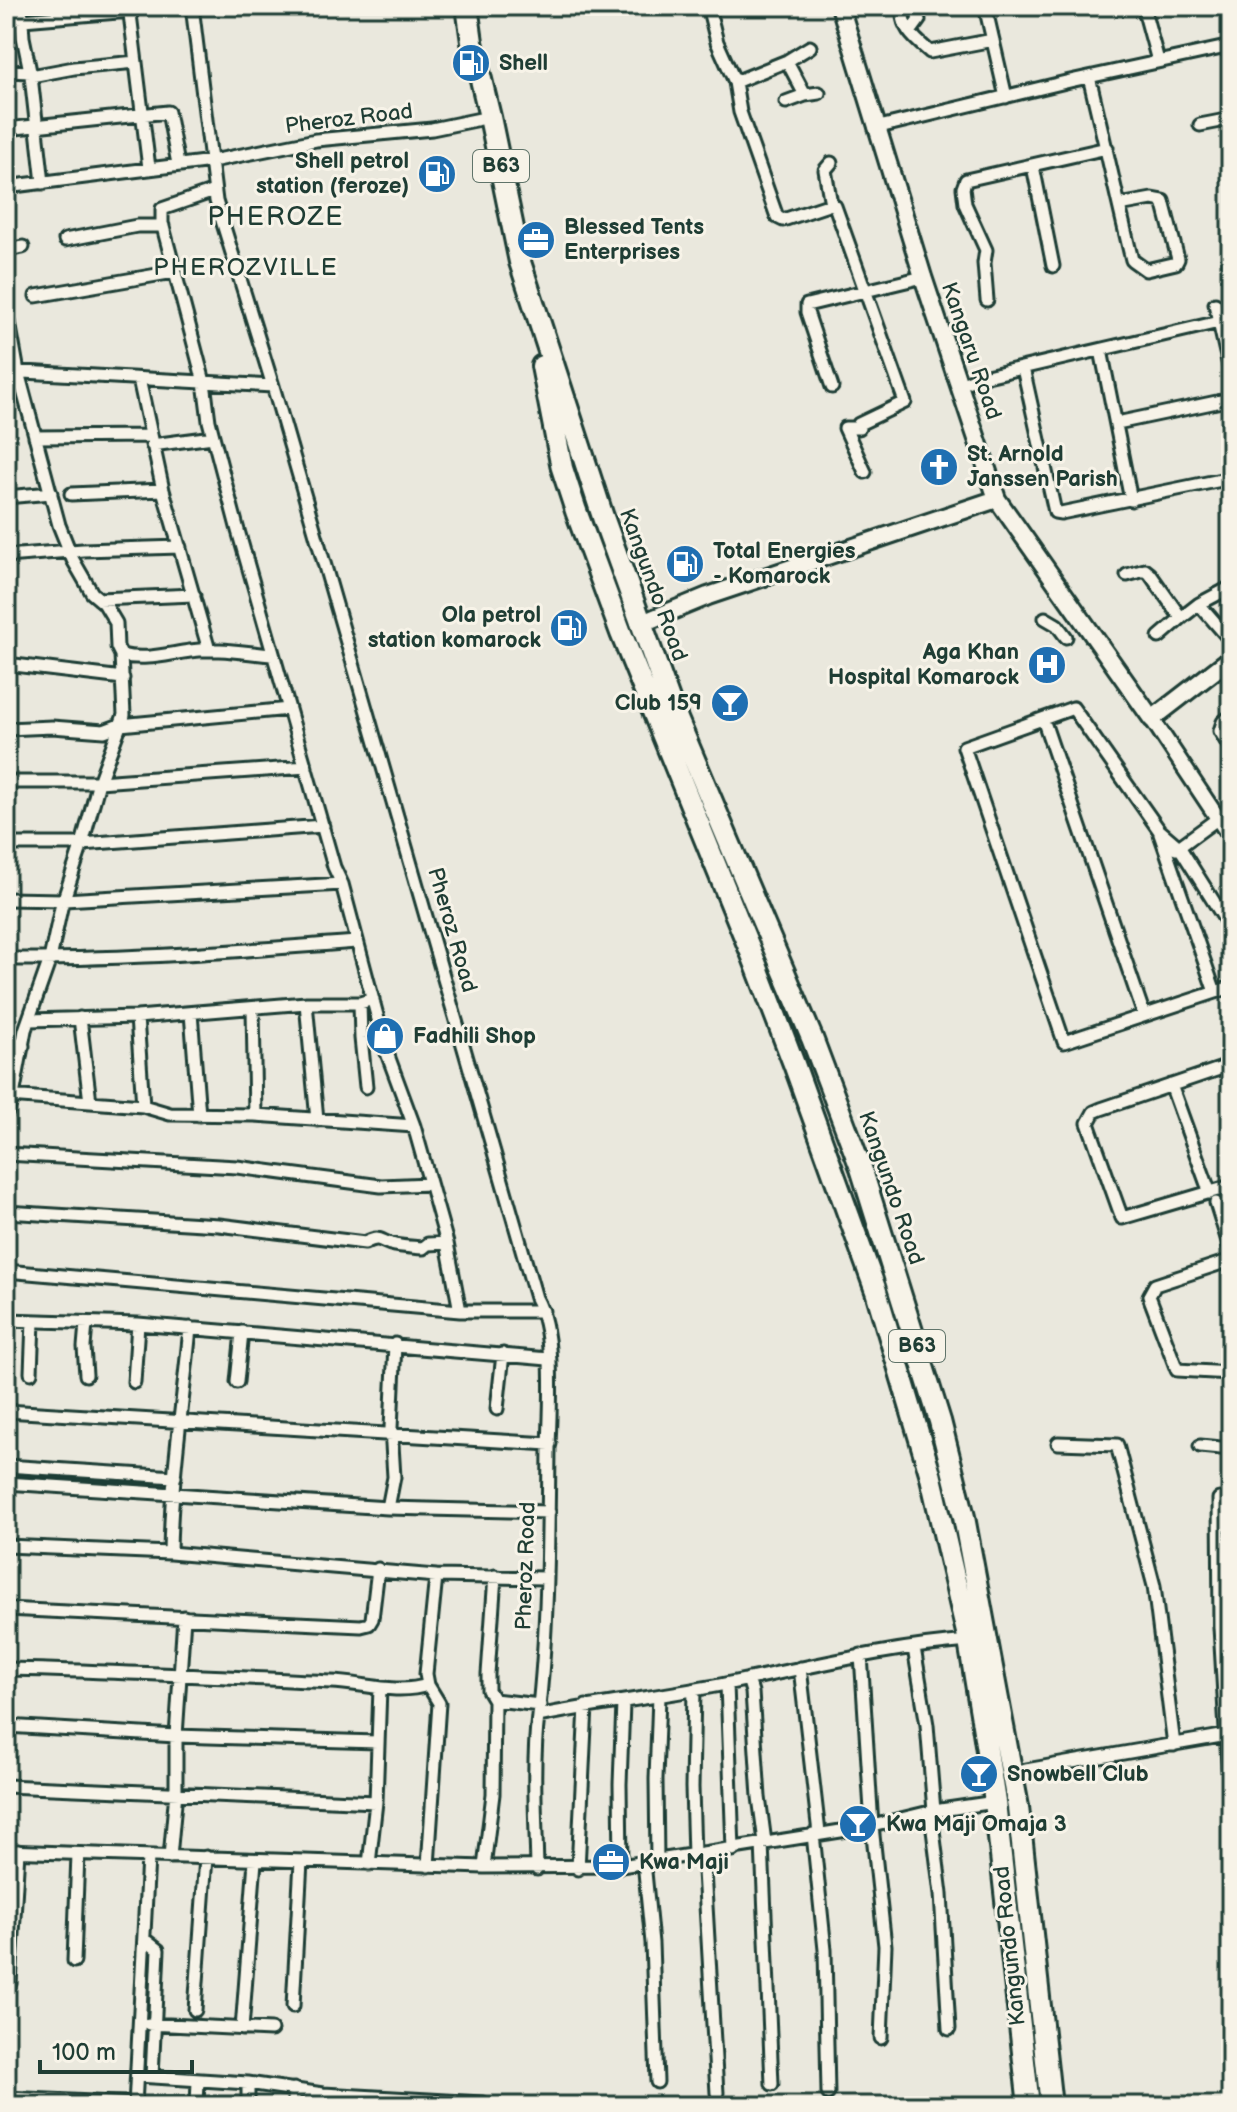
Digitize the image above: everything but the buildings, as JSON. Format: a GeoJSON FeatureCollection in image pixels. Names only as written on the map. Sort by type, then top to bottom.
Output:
{"type":"FeatureCollection","features":[{"type":"Feature","properties":{"kind":"highway","name":"Kangundo Road"},"geometry":{"type":"LineString","coordinates":[[467,6],[472,42],[520,262],[539,325],[640,624],[689,749],[812,1038],[861,1168],[940,1421],[964,1517],[1012,1775],[1022,1839],[1051,2106]]}},
{"type":"Feature","properties":{"kind":"highway","name":"Kangundo Road"},"geometry":{"type":"LineString","coordinates":[[539,325],[542,363],[562,468],[618,624],[789,1051],[876,1291],[930,1473],[969,1641],[995,1802],[1029,2106]]}},
{"type":"Feature","properties":{"kind":"main road","name":"Kangaru Road"},"geometry":{"type":"LineString","coordinates":[[840,6],[875,128],[997,499],[1152,719]]}},
{"type":"Feature","properties":{"kind":"main road"},"geometry":{"type":"LineString","coordinates":[[640,624],[708,596],[997,499]]}},
{"type":"Feature","properties":{"kind":"main road"},"geometry":{"type":"LineString","coordinates":[[1152,719],[1231,658]]}},
{"type":"Feature","properties":{"kind":"street","name":"Pheroz Road"},"geometry":{"type":"LineString","coordinates":[[192,6],[214,191],[536,1298],[543,1311],[548,1359],[550,1444],[547,1578],[539,1710],[537,1869]]}},
{"type":"Feature","properties":{"kind":"street"},"geometry":{"type":"LineString","coordinates":[[708,6],[717,42],[735,82],[740,112],[777,218],[783,220],[831,204]]}},
{"type":"Feature","properties":{"kind":"street"},"geometry":{"type":"LineString","coordinates":[[905,6],[902,17],[904,25],[930,52],[993,40]]}},
{"type":"Feature","properties":{"kind":"street"},"geometry":{"type":"LineString","coordinates":[[911,31],[919,20],[915,6]]}},
{"type":"Feature","properties":{"kind":"street"},"geometry":{"type":"LineString","coordinates":[[985,6],[1006,97]]}},
{"type":"Feature","properties":{"kind":"street"},"geometry":{"type":"LineString","coordinates":[[1143,6],[1158,61]]}},
{"type":"Feature","properties":{"kind":"street"},"geometry":{"type":"LineString","coordinates":[[6,16],[130,8],[149,168]]}},
{"type":"Feature","properties":{"kind":"street"},"geometry":{"type":"LineString","coordinates":[[22,14],[43,183]]}},
{"type":"Feature","properties":{"kind":"street"},"geometry":{"type":"LineString","coordinates":[[875,128],[1231,46]]}},
{"type":"Feature","properties":{"kind":"street"},"geometry":{"type":"LineString","coordinates":[[735,82],[787,61],[810,47]]}},
{"type":"Feature","properties":{"kind":"street"},"geometry":{"type":"LineString","coordinates":[[787,61],[805,95]]}},
{"type":"Feature","properties":{"kind":"street"},"geometry":{"type":"LineString","coordinates":[[6,71],[31,74],[136,62]]}},
{"type":"Feature","properties":{"kind":"street"},"geometry":{"type":"LineString","coordinates":[[1089,77],[1107,148],[1119,205],[1132,260],[1146,270],[1176,263],[1178,259],[1163,201],[1119,205]]}},
{"type":"Feature","properties":{"kind":"street"},"geometry":{"type":"LineString","coordinates":[[786,102],[819,93]]}},
{"type":"Feature","properties":{"kind":"street"},"geometry":{"type":"LineString","coordinates":[[6,129],[165,111],[171,114],[178,164]]}},
{"type":"Feature","properties":{"kind":"street","name":"Pheroz Road"},"geometry":{"type":"LineString","coordinates":[[6,187],[212,161],[316,140],[432,129],[490,117]]}},
{"type":"Feature","properties":{"kind":"street"},"geometry":{"type":"LineString","coordinates":[[1200,125],[1231,119]]}},
{"type":"Feature","properties":{"kind":"street"},"geometry":{"type":"LineString","coordinates":[[987,300],[986,250],[965,204],[963,185],[966,180],[1107,148]]}},
{"type":"Feature","properties":{"kind":"street"},"geometry":{"type":"LineString","coordinates":[[831,163],[825,170],[831,204],[836,207],[905,402],[859,424],[859,428],[845,428],[865,472]]}},
{"type":"Feature","properties":{"kind":"street"},"geometry":{"type":"LineString","coordinates":[[1033,166],[1053,266]]}},
{"type":"Feature","properties":{"kind":"street"},"geometry":{"type":"LineString","coordinates":[[214,191],[162,209],[163,226],[204,382],[213,437],[334,867],[342,884],[387,1053],[414,1126],[447,1243],[460,1311]]}},
{"type":"Feature","properties":{"kind":"street"},"geometry":{"type":"LineString","coordinates":[[65,240],[137,226],[163,226]]}},
{"type":"Feature","properties":{"kind":"street"},"geometry":{"type":"LineString","coordinates":[[6,250],[23,247]]}},
{"type":"Feature","properties":{"kind":"street"},"geometry":{"type":"LineString","coordinates":[[36,296],[174,272]]}},
{"type":"Feature","properties":{"kind":"street"},"geometry":{"type":"LineString","coordinates":[[832,387],[807,305],[923,277]]}},
{"type":"Feature","properties":{"kind":"street"},"geometry":{"type":"LineString","coordinates":[[1215,304],[1231,375]]}},
{"type":"Feature","properties":{"kind":"street"},"geometry":{"type":"LineString","coordinates":[[6,305],[12,372],[70,552],[92,593],[116,623],[124,715],[99,782],[64,900],[50,959],[29,1020],[6,1115]]}},
{"type":"Feature","properties":{"kind":"street"},"geometry":{"type":"LineString","coordinates":[[960,385],[974,379],[1219,322]]}},
{"type":"Feature","properties":{"kind":"street"},"geometry":{"type":"LineString","coordinates":[[1101,350],[1131,500]]}},
{"type":"Feature","properties":{"kind":"street"},"geometry":{"type":"LineString","coordinates":[[1023,368],[1055,512],[1131,500],[1231,478]]}},
{"type":"Feature","properties":{"kind":"street"},"geometry":{"type":"LineString","coordinates":[[12,372],[273,386]]}},
{"type":"Feature","properties":{"kind":"street"},"geometry":{"type":"LineString","coordinates":[[139,379],[163,490],[209,650]]}},
{"type":"Feature","properties":{"kind":"street"},"geometry":{"type":"LineString","coordinates":[[1117,423],[1231,399]]}},
{"type":"Feature","properties":{"kind":"street"},"geometry":{"type":"LineString","coordinates":[[35,437],[151,440],[213,437]]}},
{"type":"Feature","properties":{"kind":"street"},"geometry":{"type":"LineString","coordinates":[[71,494],[163,490]]}},
{"type":"Feature","properties":{"kind":"street"},"geometry":{"type":"LineString","coordinates":[[6,497],[51,493]]}},
{"type":"Feature","properties":{"kind":"street"},"geometry":{"type":"LineString","coordinates":[[6,556],[180,547]]}},
{"type":"Feature","properties":{"kind":"street"},"geometry":{"type":"LineString","coordinates":[[1127,575],[1145,570],[1181,618]]}},
{"type":"Feature","properties":{"kind":"street"},"geometry":{"type":"LineString","coordinates":[[1159,637],[1199,604],[1231,587]]}},
{"type":"Feature","properties":{"kind":"street"},"geometry":{"type":"LineString","coordinates":[[99,599],[194,595]]}},
{"type":"Feature","properties":{"kind":"street"},"geometry":{"type":"LineString","coordinates":[[1199,604],[1231,641]]}},
{"type":"Feature","properties":{"kind":"street"},"geometry":{"type":"LineString","coordinates":[[1045,618],[1057,625],[1066,637]]}},
{"type":"Feature","properties":{"kind":"street"},"geometry":{"type":"LineString","coordinates":[[121,655],[149,658],[156,654],[209,650],[273,655]]}},
{"type":"Feature","properties":{"kind":"street"},"geometry":{"type":"LineString","coordinates":[[6,664],[123,678]]}},
{"type":"Feature","properties":{"kind":"street"},"geometry":{"type":"LineString","coordinates":[[1231,929],[1073,708],[965,746],[963,749],[1063,1041],[1066,1043],[1231,987]]}},
{"type":"Feature","properties":{"kind":"street"},"geometry":{"type":"LineString","coordinates":[[6,729],[52,727],[104,731],[120,725],[289,709]]}},
{"type":"Feature","properties":{"kind":"street"},"geometry":{"type":"LineString","coordinates":[[1231,716],[1223,722],[1220,731],[1231,749]]}},
{"type":"Feature","properties":{"kind":"street"},"geometry":{"type":"LineString","coordinates":[[1043,719],[1144,1015]]}},
{"type":"Feature","properties":{"kind":"street","name":"Kangaru Road"},"geometry":{"type":"LineString","coordinates":[[1152,719],[1231,838]]}},
{"type":"Feature","properties":{"kind":"street"},"geometry":{"type":"LineString","coordinates":[[6,782],[99,782],[306,767]]}},
{"type":"Feature","properties":{"kind":"street"},"geometry":{"type":"LineString","coordinates":[[1174,849],[1217,819]]}},
{"type":"Feature","properties":{"kind":"street"},"geometry":{"type":"LineString","coordinates":[[6,844],[82,844],[323,826]]}},
{"type":"Feature","properties":{"kind":"street"},"geometry":{"type":"LineString","coordinates":[[1174,849],[1215,992]]}},
{"type":"Feature","properties":{"kind":"street"},"geometry":{"type":"LineString","coordinates":[[6,899],[64,900],[342,884]]}},
{"type":"Feature","properties":{"kind":"street"},"geometry":{"type":"LineString","coordinates":[[6,959],[257,950],[356,942]]}},
{"type":"Feature","properties":{"kind":"street"},"geometry":{"type":"LineString","coordinates":[[29,1020],[137,1017],[306,1003],[360,1003],[373,999]]}},
{"type":"Feature","properties":{"kind":"street"},"geometry":{"type":"LineString","coordinates":[[306,1003],[317,1120]]}},
{"type":"Feature","properties":{"kind":"street"},"geometry":{"type":"LineString","coordinates":[[360,1003],[366,1087]]}},
{"type":"Feature","properties":{"kind":"street"},"geometry":{"type":"LineString","coordinates":[[253,1009],[255,1115]]}},
{"type":"Feature","properties":{"kind":"street"},"geometry":{"type":"LineString","coordinates":[[191,1013],[199,1115]]}},
{"type":"Feature","properties":{"kind":"street"},"geometry":{"type":"LineString","coordinates":[[137,1017],[143,1106]]}},
{"type":"Feature","properties":{"kind":"street"},"geometry":{"type":"LineString","coordinates":[[80,1018],[90,1102]]}},
{"type":"Feature","properties":{"kind":"street"},"geometry":{"type":"LineString","coordinates":[[6,1043],[23,1046]]}},
{"type":"Feature","properties":{"kind":"street"},"geometry":{"type":"LineString","coordinates":[[1231,1065],[1101,1109],[1090,1117],[1088,1123],[1122,1218],[1213,1198],[1231,1186]]}},
{"type":"Feature","properties":{"kind":"street"},"geometry":{"type":"LineString","coordinates":[[1171,1085],[1231,1251]]}},
{"type":"Feature","properties":{"kind":"street"},"geometry":{"type":"LineString","coordinates":[[9,1096],[143,1106],[170,1114],[255,1115],[414,1126]]}},
{"type":"Feature","properties":{"kind":"street"},"geometry":{"type":"LineString","coordinates":[[6,1154],[237,1167],[381,1186],[430,1184]]}},
{"type":"Feature","properties":{"kind":"street"},"geometry":{"type":"LineString","coordinates":[[6,1212],[219,1225],[365,1243],[372,1238],[382,1238],[390,1245],[423,1248],[428,1244],[447,1243]]}},
{"type":"Feature","properties":{"kind":"street"},"geometry":{"type":"LineString","coordinates":[[1231,1260],[1155,1285],[1149,1296],[1177,1370],[1231,1373]]}},
{"type":"Feature","properties":{"kind":"street"},"geometry":{"type":"LineString","coordinates":[[6,1271],[460,1311],[543,1311]]}},
{"type":"Feature","properties":{"kind":"street"},"geometry":{"type":"LineString","coordinates":[[6,1320],[138,1324],[548,1359]]}},
{"type":"Feature","properties":{"kind":"street"},"geometry":{"type":"LineString","coordinates":[[31,1373],[33,1321]]}},
{"type":"Feature","properties":{"kind":"street"},"geometry":{"type":"LineString","coordinates":[[86,1324],[86,1375]]}},
{"type":"Feature","properties":{"kind":"street"},"geometry":{"type":"LineString","coordinates":[[134,1382],[138,1324]]}},
{"type":"Feature","properties":{"kind":"street"},"geometry":{"type":"LineString","coordinates":[[170,1553],[171,1493],[182,1422],[190,1328]]}},
{"type":"Feature","properties":{"kind":"street"},"geometry":{"type":"LineString","coordinates":[[237,1382],[242,1332]]}},
{"type":"Feature","properties":{"kind":"street"},"geometry":{"type":"LineString","coordinates":[[388,1508],[394,1477],[395,1344]]}},
{"type":"Feature","properties":{"kind":"street"},"geometry":{"type":"LineString","coordinates":[[497,1409],[503,1354]]}},
{"type":"Feature","properties":{"kind":"street"},"geometry":{"type":"LineString","coordinates":[[6,1411],[550,1444]]}},
{"type":"Feature","properties":{"kind":"street"},"geometry":{"type":"LineString","coordinates":[[1058,1443],[1117,1445],[1154,1586],[1174,1745]]}},
{"type":"Feature","properties":{"kind":"street"},"geometry":{"type":"LineString","coordinates":[[1200,1446],[1231,1449]]}},
{"type":"Feature","properties":{"kind":"street"},"geometry":{"type":"LineString","coordinates":[[6,1466],[175,1477]]}},
{"type":"Feature","properties":{"kind":"street"},"geometry":{"type":"LineString","coordinates":[[6,1483],[388,1508],[549,1512]]}},
{"type":"Feature","properties":{"kind":"street"},"geometry":{"type":"LineString","coordinates":[[1219,1499],[1231,1816]]}},
{"type":"Feature","properties":{"kind":"street"},"geometry":{"type":"LineString","coordinates":[[6,1546],[170,1553],[436,1576],[547,1578]]}},
{"type":"Feature","properties":{"kind":"street"},"geometry":{"type":"LineString","coordinates":[[6,1609],[366,1625],[372,1619],[378,1569]]}},
{"type":"Feature","properties":{"kind":"street"},"geometry":{"type":"LineString","coordinates":[[428,1866],[439,1703],[428,1685],[426,1674],[436,1576]]}},
{"type":"Feature","properties":{"kind":"street"},"geometry":{"type":"LineString","coordinates":[[484,1867],[493,1794],[494,1700],[488,1690],[488,1674],[495,1576]]}},
{"type":"Feature","properties":{"kind":"street"},"geometry":{"type":"LineString","coordinates":[[170,1857],[184,1617]]}},
{"type":"Feature","properties":{"kind":"street"},"geometry":{"type":"LineString","coordinates":[[494,1700],[539,1710],[623,1703],[861,1655],[939,1642],[969,1641]]}},
{"type":"Feature","properties":{"kind":"street"},"geometry":{"type":"LineString","coordinates":[[914,1648],[927,1725],[949,2029]]}},
{"type":"Feature","properties":{"kind":"street"},"geometry":{"type":"LineString","coordinates":[[861,1655],[872,1826],[885,1946],[881,2038]]}},
{"type":"Feature","properties":{"kind":"street"},"geometry":{"type":"LineString","coordinates":[[800,1668],[825,1950],[828,2093]]}},
{"type":"Feature","properties":{"kind":"street"},"geometry":{"type":"LineString","coordinates":[[6,1669],[135,1671],[347,1683],[405,1690],[428,1685]]}},
{"type":"Feature","properties":{"kind":"street"},"geometry":{"type":"LineString","coordinates":[[748,1679],[752,1692],[763,1842],[772,2084]]}},
{"type":"Feature","properties":{"kind":"street"},"geometry":{"type":"LineString","coordinates":[[727,1684],[733,1850]]}},
{"type":"Feature","properties":{"kind":"street"},"geometry":{"type":"LineString","coordinates":[[369,1864],[376,1802],[380,1688]]}},
{"type":"Feature","properties":{"kind":"street"},"geometry":{"type":"LineString","coordinates":[[694,1690],[692,1787],[717,2093]]}},
{"type":"Feature","properties":{"kind":"street"},"geometry":{"type":"LineString","coordinates":[[657,1862],[659,1696]]}},
{"type":"Feature","properties":{"kind":"street"},"geometry":{"type":"LineString","coordinates":[[621,1866],[623,1703]]}},
{"type":"Feature","properties":{"kind":"street"},"geometry":{"type":"LineString","coordinates":[[578,1869],[586,1706]]}},
{"type":"Feature","properties":{"kind":"street"},"geometry":{"type":"LineString","coordinates":[[6,1726],[176,1736],[377,1742]]}},
{"type":"Feature","properties":{"kind":"street"},"geometry":{"type":"LineString","coordinates":[[1012,1775],[1227,1735]]}},
{"type":"Feature","properties":{"kind":"street"},"geometry":{"type":"LineString","coordinates":[[6,1786],[376,1802]]}},
{"type":"Feature","properties":{"kind":"street"},"geometry":{"type":"LineString","coordinates":[[10,1984],[12,1851],[578,1869],[657,1862],[733,1850],[763,1842],[872,1826],[995,1802]]}},
{"type":"Feature","properties":{"kind":"street"},"geometry":{"type":"LineString","coordinates":[[74,1961],[78,1854]]}},
{"type":"Feature","properties":{"kind":"street"},"geometry":{"type":"LineString","coordinates":[[12,2101],[136,2105],[148,1857]]}},
{"type":"Feature","properties":{"kind":"street"},"geometry":{"type":"LineString","coordinates":[[195,2010],[206,1857]]}},
{"type":"Feature","properties":{"kind":"street"},"geometry":{"type":"LineString","coordinates":[[242,2029],[255,1861]]}},
{"type":"Feature","properties":{"kind":"street"},"geometry":{"type":"LineString","coordinates":[[293,2006],[301,1861]]}},
{"type":"Feature","properties":{"kind":"street"},"geometry":{"type":"LineString","coordinates":[[644,1862],[652,1943],[657,2082]]}},
{"type":"Feature","properties":{"kind":"street"},"geometry":{"type":"LineString","coordinates":[[144,1939],[158,1950],[152,2077]]}},
{"type":"Feature","properties":{"kind":"street"},"geometry":{"type":"LineString","coordinates":[[141,2023],[271,2030]]}},
{"type":"Feature","properties":{"kind":"street"},"geometry":{"type":"LineString","coordinates":[[138,2076],[248,2083],[349,2100],[482,2103],[488,2106]]}},
{"type":"Feature","properties":{"kind":"street"},"geometry":{"type":"LineString","coordinates":[[197,2106],[198,2081]]}},
{"type":"Feature","properties":{"kind":"street"},"geometry":{"type":"LineString","coordinates":[[248,2083],[248,2106]]}},
{"type":"Feature","properties":{"kind":"street"},"geometry":{"type":"LineString","coordinates":[[294,2089],[294,2106]]}},
{"type":"Feature","properties":{"kind":"waterway"},"geometry":{"type":"LineString","coordinates":[[6,430],[6,494]]}},
{"type":"Feature","properties":{"kind":"place","name":"Shell"},"geometry":{"type":"Point","coordinates":[471,63]}},
{"type":"Feature","properties":{"kind":"place","name":"Shell petrol station (feroze)"},"geometry":{"type":"Point","coordinates":[437,174]}},
{"type":"Feature","properties":{"kind":"place","name":"Blessed Tents Enterprises"},"geometry":{"type":"Point","coordinates":[536,240]}},
{"type":"Feature","properties":{"kind":"place","name":"St. Arnold Janssen Parish"},"geometry":{"type":"Point","coordinates":[939,467]}},
{"type":"Feature","properties":{"kind":"place","name":"Total Energies - Komarock"},"geometry":{"type":"Point","coordinates":[685,564]}},
{"type":"Feature","properties":{"kind":"place","name":"Ola petrol station komarock"},"geometry":{"type":"Point","coordinates":[569,628]}},
{"type":"Feature","properties":{"kind":"place","name":"Aga Khan Hospital Komarock"},"geometry":{"type":"Point","coordinates":[1047,665]}},
{"type":"Feature","properties":{"kind":"place","name":"Club 159"},"geometry":{"type":"Point","coordinates":[730,703]}},
{"type":"Feature","properties":{"kind":"place","name":"Fadhili Shop"},"geometry":{"type":"Point","coordinates":[385,1036]}},
{"type":"Feature","properties":{"kind":"place","name":"Snowbell Club"},"geometry":{"type":"Point","coordinates":[979,1774]}},
{"type":"Feature","properties":{"kind":"place","name":"Kwa Maji Omaja 3"},"geometry":{"type":"Point","coordinates":[858,1824]}},
{"type":"Feature","properties":{"kind":"place","name":"Kwa Maji"},"geometry":{"type":"Point","coordinates":[611,1862]}},
{"type":"Feature","properties":{"kind":"district","name":"PHEROZE"},"geometry":{"type":"Point","coordinates":[276,217]}},
{"type":"Feature","properties":{"kind":"district","name":"PHEROZVILLE"},"geometry":{"type":"Point","coordinates":[246,267]}}]}
